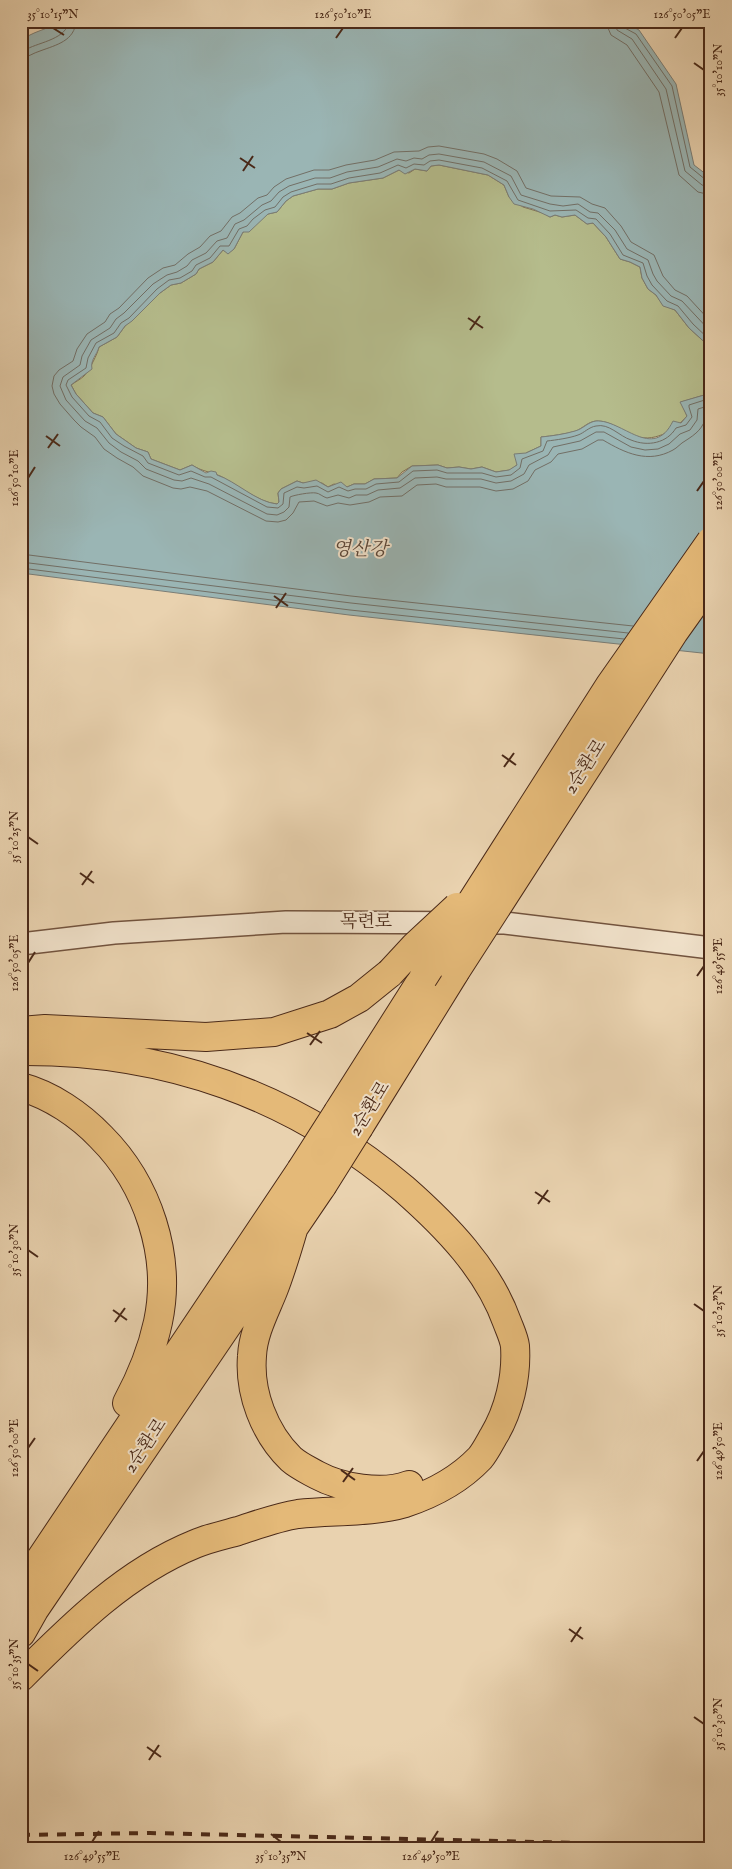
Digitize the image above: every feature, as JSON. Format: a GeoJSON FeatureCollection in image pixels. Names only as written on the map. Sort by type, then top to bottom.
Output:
{"type":"FeatureCollection","features":[{"type":"Feature","properties":{"kind":"highway","name":"2순환로"},"geometry":{"type":"LineString","coordinates":[[21,1633],[34,1610],[294,1230],[322,1186],[348,1119],[423,978],[610,686],[711,541]]}},
{"type":"Feature","properties":{"kind":"highway","name":"2순환로"},"geometry":{"type":"LineString","coordinates":[[21,1588],[301,1170],[348,1119],[455,972],[668,640],[711,580]]}},
{"type":"Feature","properties":{"kind":"highway"},"geometry":{"type":"LineString","coordinates":[[21,1031],[45,1029],[206,1038],[274,1032],[330,1014],[359,998],[390,973],[415,946],[487,879]]}},
{"type":"Feature","properties":{"kind":"highway"},"geometry":{"type":"LineString","coordinates":[[21,1051],[52,1051],[109,1056],[180,1069],[232,1086],[266,1100],[300,1119],[364,1157],[427,1209],[483,1274],[500,1304],[515,1344],[513,1384],[508,1406],[498,1428],[481,1456],[455,1480],[404,1503],[371,1509],[294,1515],[196,1544],[158,1562],[114,1591],[75,1623],[21,1677]]}},
{"type":"Feature","properties":{"kind":"highway"},"geometry":{"type":"LineString","coordinates":[[21,1064],[129,1071],[174,1080],[247,1106],[286,1124],[366,1172],[412,1211],[473,1282],[489,1313],[498,1342],[499,1373],[488,1416],[468,1450],[456,1462],[431,1477],[401,1488],[368,1489],[343,1486],[303,1468],[291,1458],[272,1435],[260,1412],[253,1386],[252,1354],[262,1318],[274,1290],[294,1230]]}},
{"type":"Feature","properties":{"kind":"highway"},"geometry":{"type":"LineString","coordinates":[[21,1087],[53,1101],[83,1119],[126,1165],[142,1196],[155,1231],[160,1253],[162,1282],[158,1320],[142,1375],[74,1508]]}},
{"type":"Feature","properties":{"kind":"street","name":"목련로"},"geometry":{"type":"LineString","coordinates":[[21,944],[114,933],[286,922],[505,923],[711,948]]}},
{"type":"Feature","properties":{"kind":"green space"},"geometry":{"type":"Polygon","coordinates":[[[439,165],[488,175],[504,185],[509,197],[523,207],[550,217],[555,215],[562,217],[575,215],[587,224],[593,223],[606,237],[620,259],[640,267],[642,278],[648,289],[656,295],[663,305],[675,310],[689,328],[711,348],[711,393],[681,402],[687,416],[676,427],[655,437],[648,438],[632,435],[607,422],[594,421],[576,431],[541,437],[541,446],[526,453],[517,465],[510,470],[496,472],[482,467],[471,469],[447,468],[438,465],[412,466],[402,472],[397,478],[374,479],[365,484],[354,484],[347,487],[334,484],[328,487],[322,483],[303,483],[297,481],[281,489],[278,493],[279,502],[277,504],[264,501],[220,476],[192,465],[180,470],[151,459],[148,452],[136,448],[116,434],[103,417],[93,413],[76,394],[71,385],[86,374],[99,347],[117,337],[125,326],[171,285],[181,283],[196,274],[199,269],[213,262],[223,250],[228,253],[234,249],[243,232],[252,229],[257,222],[268,214],[277,212],[293,196],[318,189],[332,189],[349,183],[383,178],[399,170],[409,173],[415,169],[427,171],[431,166],[439,165]]]}},
{"type":"Feature","properties":{"kind":"water","name":"영산강"},"geometry":{"type":"Polygon","coordinates":[[[60,21],[622,21],[639,30],[676,84],[694,165],[711,178],[711,348],[689,328],[675,310],[663,306],[656,295],[648,289],[642,278],[640,267],[620,259],[606,237],[593,223],[587,224],[575,215],[562,217],[555,215],[550,217],[533,209],[514,204],[504,185],[488,175],[439,165],[431,166],[427,171],[415,169],[405,174],[399,170],[383,178],[349,183],[332,189],[318,189],[293,196],[277,212],[268,214],[249,232],[243,232],[234,249],[228,254],[223,250],[213,262],[199,269],[196,274],[181,283],[171,285],[160,293],[125,326],[117,337],[99,347],[93,360],[92,369],[71,385],[76,394],[93,413],[103,417],[116,434],[136,448],[148,452],[151,459],[180,470],[192,465],[206,473],[216,472],[217,475],[254,496],[277,504],[279,502],[278,493],[281,489],[297,481],[303,483],[316,480],[328,487],[341,482],[347,487],[354,484],[365,484],[374,479],[397,478],[412,466],[438,465],[447,468],[471,469],[482,467],[496,472],[509,470],[517,465],[514,454],[526,453],[541,446],[541,437],[575,431],[596,421],[606,422],[637,436],[656,438],[665,433],[673,421],[681,423],[687,416],[680,402],[711,393],[711,654],[349,615],[21,573],[21,41],[60,21]]]}},
{"type":"Feature","properties":{"kind":"railway"},"geometry":{"type":"LineString","coordinates":[[21,1835],[150,1833],[711,1846]]}}]}
